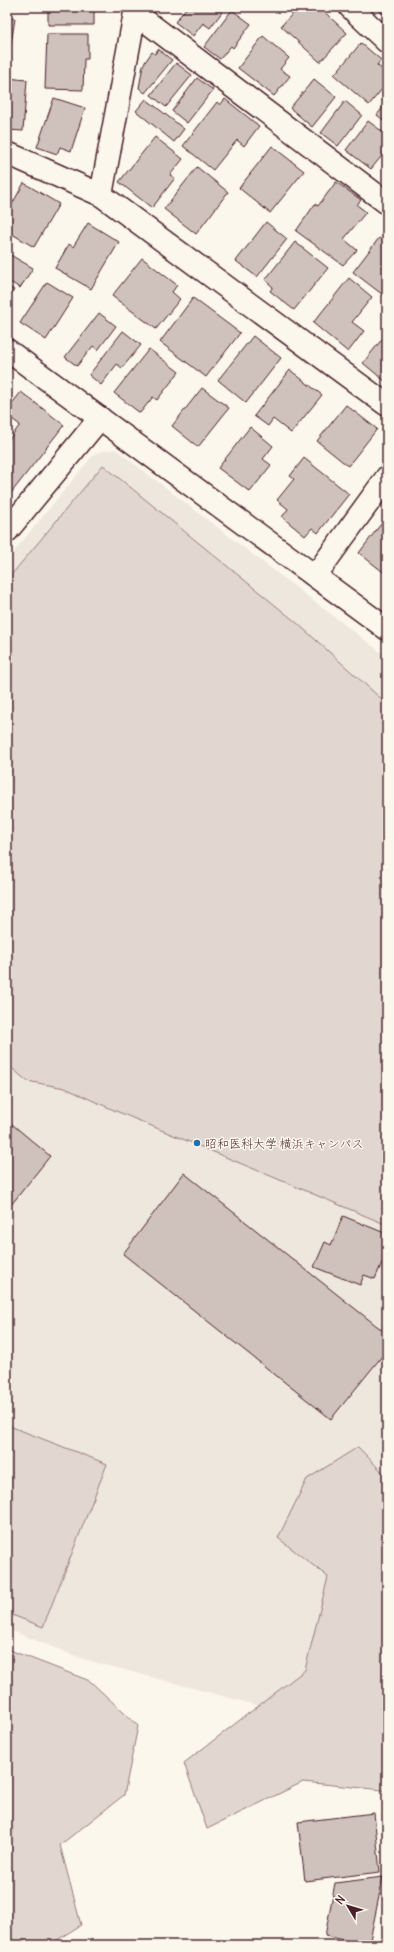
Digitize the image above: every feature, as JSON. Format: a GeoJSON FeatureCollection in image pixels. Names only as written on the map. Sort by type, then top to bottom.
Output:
{"type":"FeatureCollection","features":[{"type":"Feature","properties":{"kind":"street"},"geometry":{"type":"LineString","coordinates":[[350,7],[387,42]]}},
{"type":"Feature","properties":{"kind":"street"},"geometry":{"type":"LineString","coordinates":[[101,195],[134,10],[387,203]]}},
{"type":"Feature","properties":{"kind":"street"},"geometry":{"type":"LineString","coordinates":[[7,153],[101,195],[387,406]]}},
{"type":"Feature","properties":{"kind":"street"},"geometry":{"type":"LineString","coordinates":[[7,350],[387,629]]}},
{"type":"Feature","properties":{"kind":"street"},"geometry":{"type":"LineString","coordinates":[[7,531],[100,418]]}},
{"type":"Feature","properties":{"kind":"street"},"geometry":{"type":"LineString","coordinates":[[315,576],[387,477]]}},
{"type":"Feature","properties":{"kind":"shaded area","name":"昭和医科大学 横浜キャンパス"},"geometry":{"type":"Polygon","coordinates":[[[115,449],[387,657],[387,1629],[305,1718],[83,1659],[7,1629],[7,560],[95,453],[115,449]]]}},
{"type":"Feature","properties":{"kind":"shaded area"},"geometry":{"type":"Polygon","coordinates":[[[103,465],[297,623],[387,704],[387,1225],[65,1088],[27,1081],[7,1064],[7,580],[103,465]]]}},
{"type":"Feature","properties":{"kind":"shaded area"},"geometry":{"type":"Polygon","coordinates":[[[7,1425],[107,1464],[43,1627],[7,1613],[7,1425]]]}},
{"type":"Feature","properties":{"kind":"shaded area"},"geometry":{"type":"Polygon","coordinates":[[[358,1447],[387,1477],[387,1794],[383,1790],[303,1782],[207,1829],[184,1763],[305,1670],[328,1577],[278,1538],[307,1479],[358,1447]]]}},
{"type":"Feature","properties":{"kind":"shaded area"},"geometry":{"type":"Polygon","coordinates":[[[7,1649],[90,1681],[138,1726],[124,1795],[60,1845],[81,1925],[49,1945],[7,1945],[7,1649]]]}},
{"type":"Feature","properties":{"kind":"building"},"geometry":{"type":"Polygon","coordinates":[[[48,7],[94,7],[94,25],[48,25],[48,7]]]}},
{"type":"Feature","properties":{"kind":"building"},"geometry":{"type":"Polygon","coordinates":[[[187,7],[226,7],[210,28],[203,23],[193,36],[175,22],[187,7]]]}},
{"type":"Feature","properties":{"kind":"building"},"geometry":{"type":"Polygon","coordinates":[[[299,7],[319,7],[347,33],[320,62],[281,26],[299,7]]]}},
{"type":"Feature","properties":{"kind":"building"},"geometry":{"type":"Polygon","coordinates":[[[375,7],[387,7],[387,17],[375,7]]]}},
{"type":"Feature","properties":{"kind":"building"},"geometry":{"type":"Polygon","coordinates":[[[232,10],[251,24],[233,48],[231,46],[220,59],[204,47],[232,10]]]}},
{"type":"Feature","properties":{"kind":"building"},"geometry":{"type":"Polygon","coordinates":[[[7,17],[15,19],[7,68],[7,17]]]}},
{"type":"Feature","properties":{"kind":"building"},"geometry":{"type":"Polygon","coordinates":[[[47,34],[88,34],[88,59],[84,59],[83,90],[45,89],[47,34]]]}},
{"type":"Feature","properties":{"kind":"building"},"geometry":{"type":"Polygon","coordinates":[[[263,36],[289,58],[280,69],[290,76],[274,96],[238,68],[263,36]]]}},
{"type":"Feature","properties":{"kind":"building"},"geometry":{"type":"Polygon","coordinates":[[[361,43],[381,60],[377,65],[387,74],[387,83],[369,105],[334,75],[361,43]]]}},
{"type":"Feature","properties":{"kind":"building"},"geometry":{"type":"Polygon","coordinates":[[[158,49],[172,60],[145,93],[139,88],[143,65],[152,52],[155,54],[158,49]]]}},
{"type":"Feature","properties":{"kind":"building"},"geometry":{"type":"Polygon","coordinates":[[[176,63],[192,75],[166,107],[151,95],[176,63]]]}},
{"type":"Feature","properties":{"kind":"building"},"geometry":{"type":"Polygon","coordinates":[[[7,78],[27,80],[23,131],[7,130],[7,78]]]}},
{"type":"Feature","properties":{"kind":"building"},"geometry":{"type":"Polygon","coordinates":[[[197,78],[213,90],[187,123],[172,111],[197,78]]]}},
{"type":"Feature","properties":{"kind":"building"},"geometry":{"type":"Polygon","coordinates":[[[314,79],[336,97],[312,127],[290,108],[314,79]]]}},
{"type":"Feature","properties":{"kind":"building"},"geometry":{"type":"Polygon","coordinates":[[[54,98],[85,108],[71,151],[60,147],[57,154],[37,147],[54,98]]]}},
{"type":"Feature","properties":{"kind":"building"},"geometry":{"type":"Polygon","coordinates":[[[146,99],[184,129],[174,142],[136,111],[146,99]]]}},
{"type":"Feature","properties":{"kind":"building"},"geometry":{"type":"Polygon","coordinates":[[[225,99],[259,126],[244,146],[237,140],[213,170],[183,146],[217,102],[220,105],[225,99]]]}},
{"type":"Feature","properties":{"kind":"building"},"geometry":{"type":"Polygon","coordinates":[[[345,101],[362,115],[338,146],[321,133],[345,101]]]}},
{"type":"Feature","properties":{"kind":"building"},"geometry":{"type":"Polygon","coordinates":[[[387,102],[387,123],[377,115],[387,102]]]}},
{"type":"Feature","properties":{"kind":"building"},"geometry":{"type":"Polygon","coordinates":[[[368,121],[387,135],[387,154],[385,152],[371,169],[346,150],[368,121]]]}},
{"type":"Feature","properties":{"kind":"building"},"geometry":{"type":"Polygon","coordinates":[[[155,137],[183,159],[170,175],[175,178],[152,208],[119,182],[155,137]]]}},
{"type":"Feature","properties":{"kind":"building"},"geometry":{"type":"Polygon","coordinates":[[[272,146],[304,171],[270,213],[239,188],[272,146]]]}},
{"type":"Feature","properties":{"kind":"building"},"geometry":{"type":"Polygon","coordinates":[[[197,167],[228,192],[196,234],[164,209],[197,167]]]}},
{"type":"Feature","properties":{"kind":"building"},"geometry":{"type":"Polygon","coordinates":[[[336,182],[361,200],[357,205],[366,212],[344,239],[357,250],[343,265],[296,231],[315,204],[318,206],[336,182]]]}},
{"type":"Feature","properties":{"kind":"building"},"geometry":{"type":"Polygon","coordinates":[[[24,183],[59,204],[34,247],[7,231],[7,213],[24,183]]]}},
{"type":"Feature","properties":{"kind":"building"},"geometry":{"type":"Polygon","coordinates":[[[266,222],[287,239],[257,277],[236,261],[266,222]]]}},
{"type":"Feature","properties":{"kind":"building"},"geometry":{"type":"Polygon","coordinates":[[[88,223],[119,242],[91,289],[55,268],[69,244],[73,247],[88,223]]]}},
{"type":"Feature","properties":{"kind":"building"},"geometry":{"type":"Polygon","coordinates":[[[379,238],[387,244],[387,298],[353,272],[379,238]]]}},
{"type":"Feature","properties":{"kind":"building"},"geometry":{"type":"Polygon","coordinates":[[[295,242],[328,268],[294,310],[270,291],[273,287],[265,280],[295,242]]]}},
{"type":"Feature","properties":{"kind":"building"},"geometry":{"type":"Polygon","coordinates":[[[7,253],[33,268],[20,288],[7,280],[7,253]]]}},
{"type":"Feature","properties":{"kind":"building"},"geometry":{"type":"Polygon","coordinates":[[[142,258],[177,285],[172,292],[180,299],[156,329],[112,296],[142,258]]]}},
{"type":"Feature","properties":{"kind":"building"},"geometry":{"type":"Polygon","coordinates":[[[349,278],[372,297],[352,322],[364,331],[348,352],[313,323],[349,278]]]}},
{"type":"Feature","properties":{"kind":"building"},"geometry":{"type":"Polygon","coordinates":[[[47,282],[73,298],[46,340],[20,323],[47,282]]]}},
{"type":"Feature","properties":{"kind":"building"},"geometry":{"type":"Polygon","coordinates":[[[7,286],[14,290],[7,300],[7,286]]]}},
{"type":"Feature","properties":{"kind":"building"},"geometry":{"type":"Polygon","coordinates":[[[193,298],[240,333],[206,377],[160,342],[193,298]]]}},
{"type":"Feature","properties":{"kind":"building"},"geometry":{"type":"Polygon","coordinates":[[[99,313],[116,326],[98,350],[93,346],[77,366],[65,357],[99,313]]]}},
{"type":"Feature","properties":{"kind":"building"},"geometry":{"type":"Polygon","coordinates":[[[123,331],[141,345],[122,368],[117,364],[101,385],[89,375],[123,331]]]}},
{"type":"Feature","properties":{"kind":"building"},"geometry":{"type":"Polygon","coordinates":[[[387,333],[387,383],[363,363],[387,333]]]}},
{"type":"Feature","properties":{"kind":"building"},"geometry":{"type":"Polygon","coordinates":[[[253,336],[281,358],[246,403],[218,380],[253,336]]]}},
{"type":"Feature","properties":{"kind":"building"},"geometry":{"type":"Polygon","coordinates":[[[149,349],[179,372],[157,400],[153,397],[140,413],[114,393],[149,349]]]}},
{"type":"Feature","properties":{"kind":"building"},"geometry":{"type":"Polygon","coordinates":[[[290,370],[322,395],[291,433],[273,419],[268,426],[254,416],[290,370]]]}},
{"type":"Feature","properties":{"kind":"building"},"geometry":{"type":"Polygon","coordinates":[[[202,388],[229,408],[198,447],[172,426],[202,388]]]}},
{"type":"Feature","properties":{"kind":"building"},"geometry":{"type":"Polygon","coordinates":[[[21,392],[64,425],[8,497],[7,442],[20,425],[7,415],[7,410],[21,392]]]}},
{"type":"Feature","properties":{"kind":"building"},"geometry":{"type":"Polygon","coordinates":[[[346,405],[377,429],[348,466],[317,441],[346,405]]]}},
{"type":"Feature","properties":{"kind":"building"},"geometry":{"type":"Polygon","coordinates":[[[250,427],[273,446],[263,459],[271,465],[250,492],[218,468],[250,427]]]}},
{"type":"Feature","properties":{"kind":"building"},"geometry":{"type":"Polygon","coordinates":[[[304,458],[349,494],[318,533],[312,528],[305,536],[282,517],[288,509],[277,500],[294,479],[290,476],[304,458]]]}},
{"type":"Feature","properties":{"kind":"building"},"geometry":{"type":"Polygon","coordinates":[[[384,520],[387,522],[387,575],[359,553],[384,520]]]}},
{"type":"Feature","properties":{"kind":"building"},"geometry":{"type":"Polygon","coordinates":[[[7,1120],[50,1156],[7,1210],[7,1120]]]}},
{"type":"Feature","properties":{"kind":"building"},"geometry":{"type":"Polygon","coordinates":[[[184,1173],[387,1334],[387,1350],[331,1419],[123,1254],[184,1173]]]}},
{"type":"Feature","properties":{"kind":"building"},"geometry":{"type":"Polygon","coordinates":[[[343,1216],[387,1234],[387,1251],[375,1279],[364,1275],[360,1285],[314,1267],[325,1242],[331,1245],[343,1216]]]}},
{"type":"Feature","properties":{"kind":"building"},"geometry":{"type":"Polygon","coordinates":[[[374,1813],[380,1872],[305,1881],[298,1822],[374,1813]]]}},
{"type":"Feature","properties":{"kind":"building"},"geometry":{"type":"Polygon","coordinates":[[[383,1877],[369,1945],[325,1936],[335,1883],[383,1877]]]}},
{"type":"Feature","properties":{"kind":"place","name":"昭和医科大学 横浜キャンパス"},"geometry":{"type":"Point","coordinates":[197,1143]}}]}
